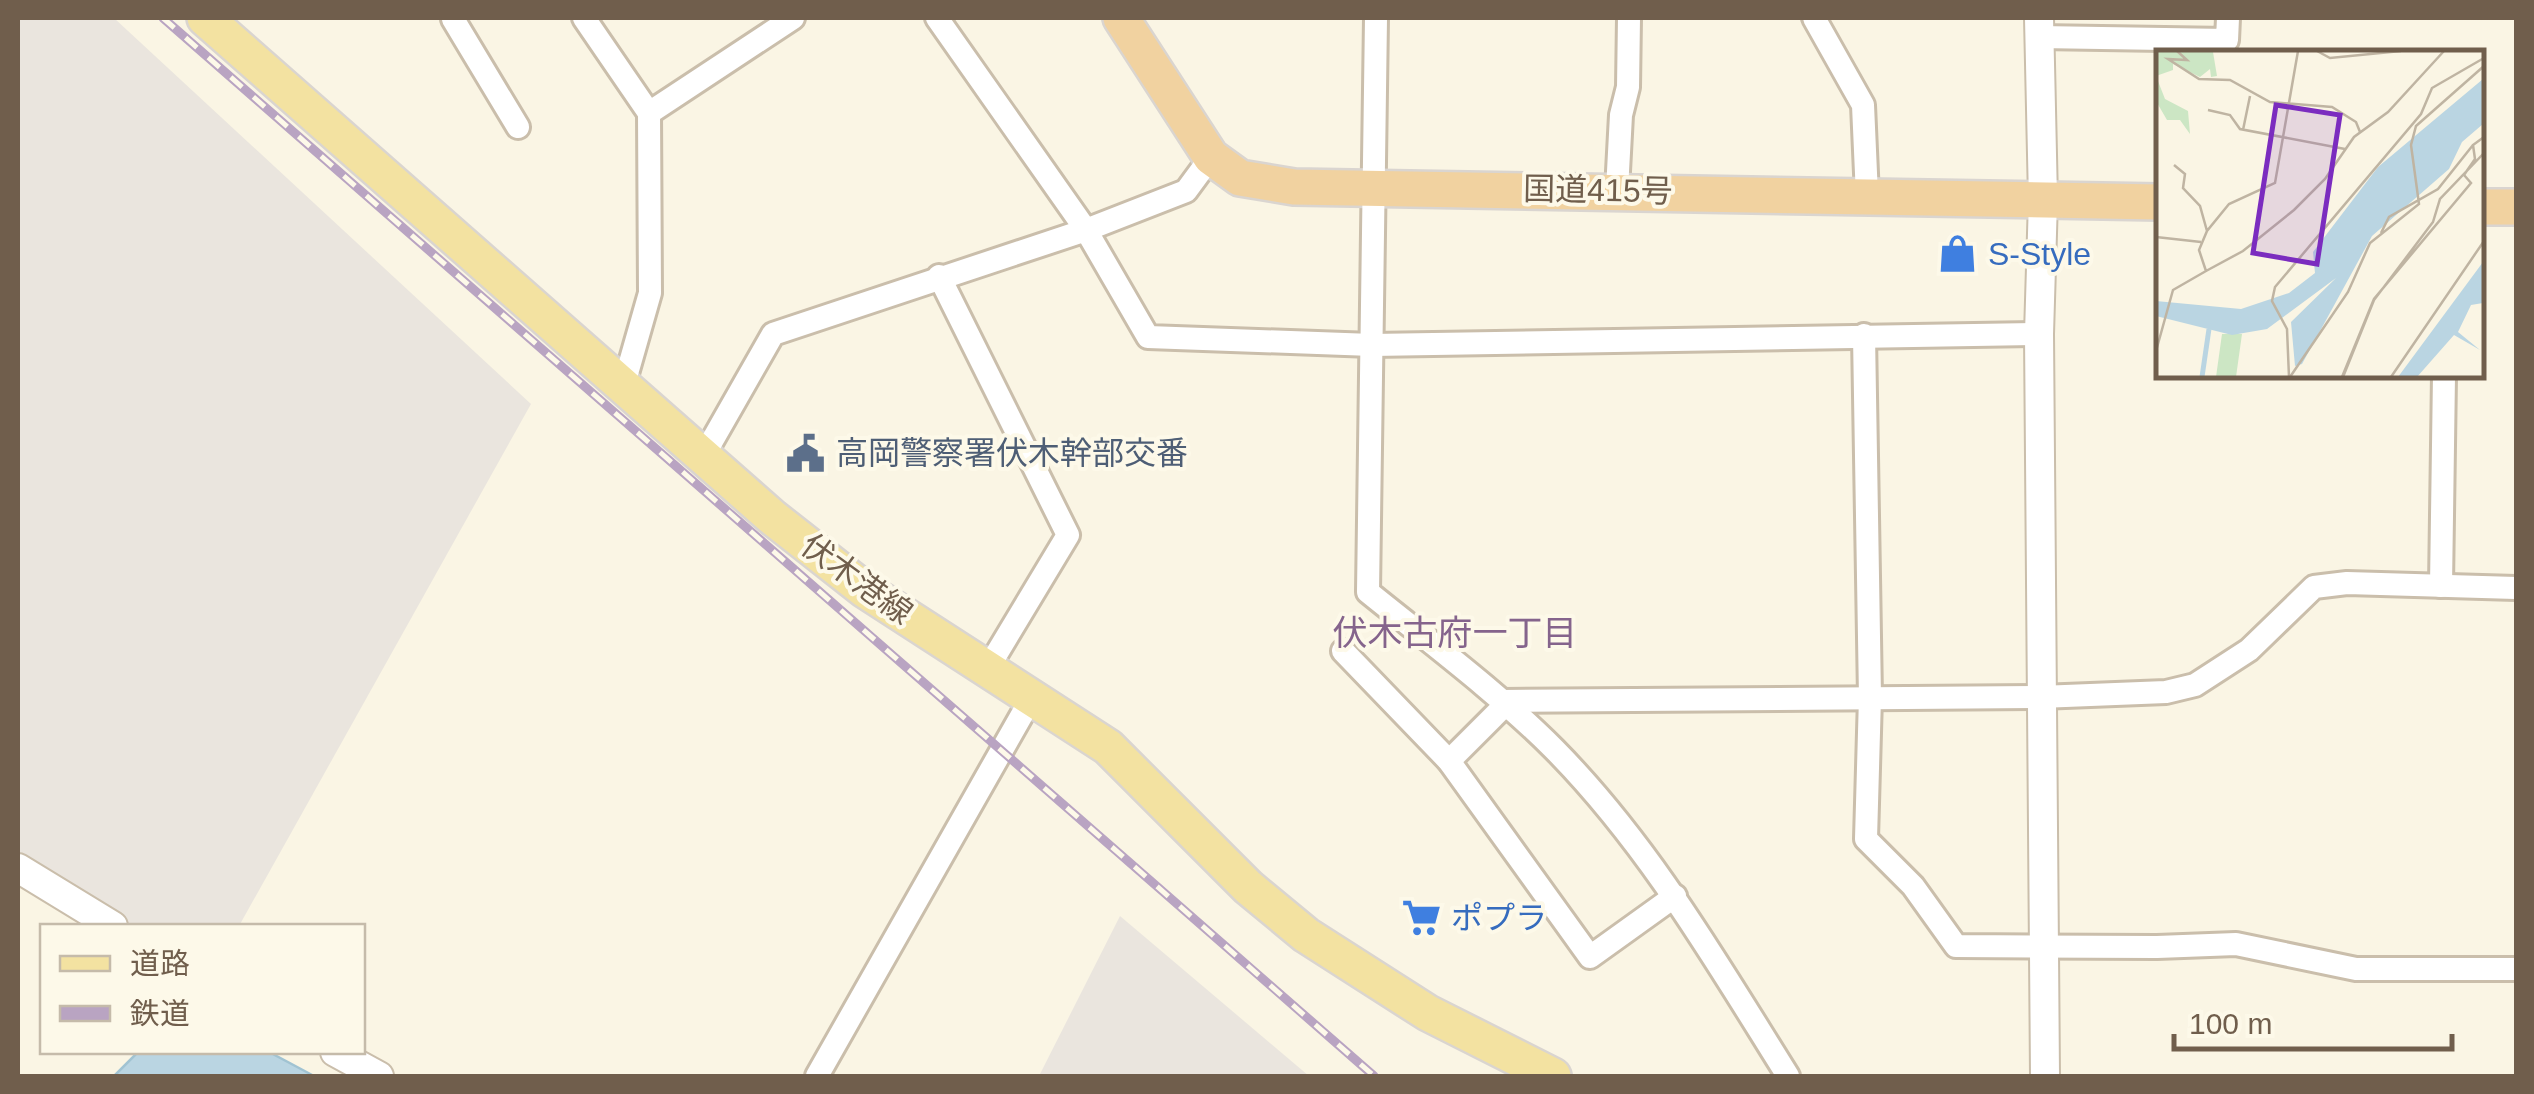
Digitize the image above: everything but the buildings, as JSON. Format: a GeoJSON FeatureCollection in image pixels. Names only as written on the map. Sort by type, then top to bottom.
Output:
{"type":"FeatureCollection","features":[{"type":"Feature","properties":{"kind":"highway","name":"国道415号"},"geometry":{"type":"LineString","coordinates":[[1120,18],[1211,157],[1240,178],[1294,187],[2156,202]]}},
{"type":"Feature","properties":{"kind":"highway"},"geometry":{"type":"LineString","coordinates":[[2484,207],[2516,208]]}},
{"type":"Feature","properties":{"kind":"main road","name":"伏木港線"},"geometry":{"type":"LineString","coordinates":[[206,18],[772,516],[848,577],[1108,747],[1248,887],[1306,935],[1428,1013],[1553,1076]]}},
{"type":"Feature","properties":{"kind":"street"},"geometry":{"type":"LineString","coordinates":[[456,18],[453,19],[518,126]]}},
{"type":"Feature","properties":{"kind":"street"},"geometry":{"type":"LineString","coordinates":[[584,18],[649,113],[650,293],[624,384]]}},
{"type":"Feature","properties":{"kind":"street"},"geometry":{"type":"LineString","coordinates":[[649,113],[793,18]]}},
{"type":"Feature","properties":{"kind":"street"},"geometry":{"type":"LineString","coordinates":[[937,18],[1086,230],[1148,337],[1372,345],[2039,334]]}},
{"type":"Feature","properties":{"kind":"street"},"geometry":{"type":"LineString","coordinates":[[1376,18],[1368,592],[1504,702],[1556,751],[1675,896],[1788,1076]]}},
{"type":"Feature","properties":{"kind":"street"},"geometry":{"type":"LineString","coordinates":[[1618,190],[1621,114],[1628,88],[1629,18]]}},
{"type":"Feature","properties":{"kind":"street"},"geometry":{"type":"LineString","coordinates":[[1814,18],[1864,104],[1868,196]]}},
{"type":"Feature","properties":{"kind":"street"},"geometry":{"type":"LineString","coordinates":[[2045,1076],[2039,334],[2043,200],[2039,27],[2115,28],[2227,40],[2228,18]]}},
{"type":"Feature","properties":{"kind":"street"},"geometry":{"type":"LineString","coordinates":[[704,456],[772,334],[1086,230],[1186,191],[1211,157]]}},
{"type":"Feature","properties":{"kind":"street"},"geometry":{"type":"LineString","coordinates":[[939,276],[1068,535],[988,668]]}},
{"type":"Feature","properties":{"kind":"street"},"geometry":{"type":"LineString","coordinates":[[1864,335],[1870,697],[1866,839],[1913,886],[1956,946],[2236,944],[2356,969],[2516,969]]}},
{"type":"Feature","properties":{"kind":"street"},"geometry":{"type":"LineString","coordinates":[[2441,586],[2444,378]]}},
{"type":"Feature","properties":{"kind":"street"},"geometry":{"type":"LineString","coordinates":[[1449,761],[1504,702],[2040,698],[2166,692],[2194,685],[2249,650],[2314,587],[2347,583],[2516,588]]}},
{"type":"Feature","properties":{"kind":"street"},"geometry":{"type":"LineString","coordinates":[[1343,651],[1449,761],[1590,957],[1675,896]]}},
{"type":"Feature","properties":{"kind":"street"},"geometry":{"type":"LineString","coordinates":[[817,1076],[1032,697]]}},
{"type":"Feature","properties":{"kind":"street"},"geometry":{"type":"LineString","coordinates":[[18,868],[110,924]]}},
{"type":"Feature","properties":{"kind":"street"},"geometry":{"type":"LineString","coordinates":[[338,1054],[379,1076]]}},
{"type":"Feature","properties":{"kind":"shaded area"},"geometry":{"type":"Polygon","coordinates":[[[18,18],[114,18],[531,404],[240,924],[110,924],[18,868],[18,18]]]}},
{"type":"Feature","properties":{"kind":"shaded area"},"geometry":{"type":"Polygon","coordinates":[[[1120,916],[1309,1076],[1039,1076],[1120,916]]]}},
{"type":"Feature","properties":{"kind":"water"},"geometry":{"type":"Polygon","coordinates":[[[136,1054],[273,1054],[314,1076],[114,1076],[136,1054]]]}},
{"type":"Feature","properties":{"kind":"railway"},"geometry":{"type":"LineString","coordinates":[[163,18],[1374,1076]]}},
{"type":"Feature","properties":{"kind":"place","name":"S-Style"},"geometry":{"type":"Point","coordinates":[1958,254]}},
{"type":"Feature","properties":{"kind":"place","name":"高岡警察署伏木幹部交番"},"geometry":{"type":"Point","coordinates":[806,453]}},
{"type":"Feature","properties":{"kind":"place","name":"ポプラ"},"geometry":{"type":"Point","coordinates":[1421,918]}},
{"type":"Feature","properties":{"kind":"district","name":"伏木古府一丁目"},"geometry":{"type":"Point","coordinates":[1455,632]}}]}
